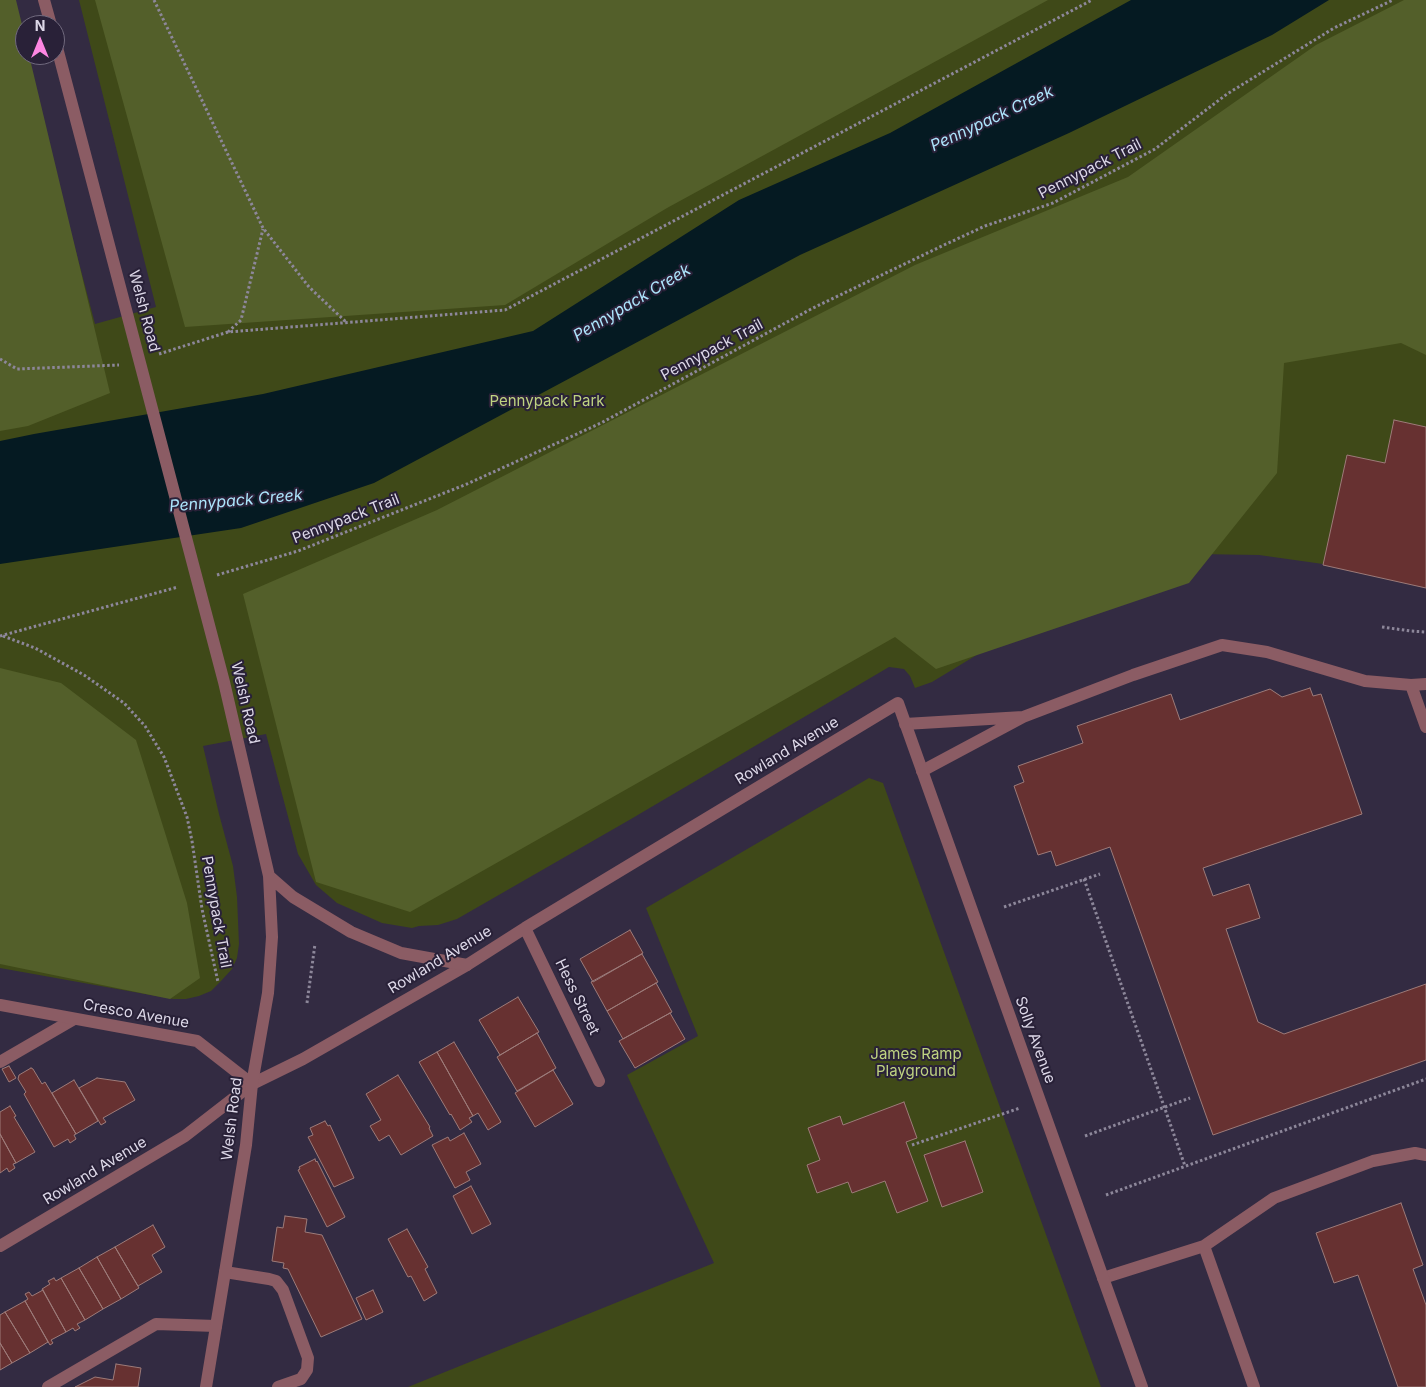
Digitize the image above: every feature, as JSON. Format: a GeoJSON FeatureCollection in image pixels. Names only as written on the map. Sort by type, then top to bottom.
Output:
{"type":"FeatureCollection","features":[{"type":"Feature","properties":{"kind":"street"},"geometry":{"type":"LineString","coordinates":[[44,0],[48,15]]}},
{"type":"Feature","properties":{"kind":"street","name":"Welsh Road"},"geometry":{"type":"LineString","coordinates":[[62,65],[224,682],[269,876],[272,911],[271,966],[268,994],[252,1084],[246,1145],[206,1387]]}},
{"type":"Feature","properties":{"kind":"street"},"geometry":{"type":"LineString","coordinates":[[922,771],[1023,717],[1134,675],[1222,645],[1267,652],[1365,681],[1411,685],[1426,684]]}},
{"type":"Feature","properties":{"kind":"street"},"geometry":{"type":"LineString","coordinates":[[1411,685],[1426,727]]}},
{"type":"Feature","properties":{"kind":"street","name":"Solly Avenue"},"geometry":{"type":"LineString","coordinates":[[898,703],[1142,1387]]}},
{"type":"Feature","properties":{"kind":"street","name":"Rowland Avenue"},"geometry":{"type":"LineString","coordinates":[[0,1246],[185,1136],[252,1084],[303,1059],[467,965],[898,703]]}},
{"type":"Feature","properties":{"kind":"street"},"geometry":{"type":"LineString","coordinates":[[906,724],[1023,717]]}},
{"type":"Feature","properties":{"kind":"street"},"geometry":{"type":"LineString","coordinates":[[269,876],[313,910],[351,932],[401,953],[467,965]]}},
{"type":"Feature","properties":{"kind":"street","name":"Hess Street"},"geometry":{"type":"LineString","coordinates":[[525,928],[599,1081]]}},
{"type":"Feature","properties":{"kind":"street","name":"Cresco Avenue"},"geometry":{"type":"LineString","coordinates":[[0,1005],[197,1041],[252,1084]]}},
{"type":"Feature","properties":{"kind":"street"},"geometry":{"type":"LineString","coordinates":[[0,1062],[74,1019]]}},
{"type":"Feature","properties":{"kind":"street"},"geometry":{"type":"LineString","coordinates":[[1103,1278],[1204,1246],[1274,1198],[1373,1161],[1415,1153],[1426,1155]]}},
{"type":"Feature","properties":{"kind":"street"},"geometry":{"type":"LineString","coordinates":[[1204,1246],[1254,1387]]}},
{"type":"Feature","properties":{"kind":"street"},"geometry":{"type":"LineString","coordinates":[[225,1272],[276,1281],[283,1290],[308,1358],[307,1370],[301,1379],[278,1387]]}},
{"type":"Feature","properties":{"kind":"street"},"geometry":{"type":"LineString","coordinates":[[48,1387],[156,1324],[216,1326]]}},
{"type":"Feature","properties":{"kind":"path"},"geometry":{"type":"LineString","coordinates":[[154,0],[263,228],[309,287],[346,323]]}},
{"type":"Feature","properties":{"kind":"path"},"geometry":{"type":"LineString","coordinates":[[158,354],[228,332],[505,310],[1092,0]]}},
{"type":"Feature","properties":{"kind":"path","name":"Pennypack Trail"},"geometry":{"type":"LineString","coordinates":[[215,576],[298,551],[467,484],[601,423],[813,308],[944,244],[985,226],[1053,202],[1156,148],[1227,94],[1334,28],[1393,0]]}},
{"type":"Feature","properties":{"kind":"path"},"geometry":{"type":"LineString","coordinates":[[228,332],[242,320],[263,228]]}},
{"type":"Feature","properties":{"kind":"path"},"geometry":{"type":"LineString","coordinates":[[0,359],[17,369],[123,365]]}},
{"type":"Feature","properties":{"kind":"path","name":"Pennypack Trail"},"geometry":{"type":"LineString","coordinates":[[1,636],[187,584]]}},
{"type":"Feature","properties":{"kind":"path"},"geometry":{"type":"LineString","coordinates":[[1382,627],[1426,632]]}},
{"type":"Feature","properties":{"kind":"path","name":"Pennypack Trail"},"geometry":{"type":"LineString","coordinates":[[1,636],[35,648],[84,675],[124,703],[144,726],[159,749],[164,757],[187,817],[202,909],[218,982]]}},
{"type":"Feature","properties":{"kind":"path"},"geometry":{"type":"LineString","coordinates":[[1004,906],[1100,874]]}},
{"type":"Feature","properties":{"kind":"path"},"geometry":{"type":"LineString","coordinates":[[1084,879],[1185,1166]]}},
{"type":"Feature","properties":{"kind":"path"},"geometry":{"type":"LineString","coordinates":[[307,1002],[315,944]]}},
{"type":"Feature","properties":{"kind":"path"},"geometry":{"type":"LineString","coordinates":[[1106,1195],[1426,1080]]}},
{"type":"Feature","properties":{"kind":"path"},"geometry":{"type":"LineString","coordinates":[[1085,1136],[1190,1098]]}},
{"type":"Feature","properties":{"kind":"path"},"geometry":{"type":"LineString","coordinates":[[912,1145],[1040,1101]]}},
{"type":"Feature","properties":{"kind":"green space","name":"Pennypack Park"},"geometry":{"type":"Polygon","coordinates":[[[0,0],[10,0],[15,19],[15,65],[27,65],[95,324],[156,307],[79,0],[1426,0],[1426,584],[1323,564],[1259,555],[1196,554],[1134,560],[932,682],[915,688],[910,676],[904,669],[889,667],[457,919],[438,925],[412,928],[382,923],[337,903],[316,885],[298,854],[266,734],[203,746],[233,866],[237,897],[239,944],[237,958],[232,969],[211,991],[186,999],[173,999],[0,968],[0,0]]]}},
{"type":"Feature","properties":{"kind":"green space"},"geometry":{"type":"Polygon","coordinates":[[[0,0],[16,0],[20,15],[15,15],[15,65],[31,65],[110,393],[28,426],[0,431],[0,0]]]}},
{"type":"Feature","properties":{"kind":"green space"},"geometry":{"type":"Polygon","coordinates":[[[95,0],[1048,0],[667,208],[505,305],[185,327],[95,0]]]}},
{"type":"Feature","properties":{"kind":"green space"},"geometry":{"type":"Polygon","coordinates":[[[1404,0],[1426,0],[1426,355],[1401,343],[1284,363],[1277,473],[1189,583],[936,669],[895,637],[410,912],[316,882],[243,594],[437,510],[915,265],[1128,177],[1316,45],[1404,0]]]}},
{"type":"Feature","properties":{"kind":"green space"},"geometry":{"type":"Polygon","coordinates":[[[0,668],[61,683],[136,740],[187,903],[200,978],[170,999],[0,964],[0,668]]]}},
{"type":"Feature","properties":{"kind":"green space","name":"James Ramp Playground"},"geometry":{"type":"Polygon","coordinates":[[[869,778],[883,783],[1101,1387],[408,1387],[714,1263],[627,1075],[698,1036],[646,908],[869,778]]]}},
{"type":"Feature","properties":{"kind":"water","name":"Pennypack Creek"},"geometry":{"type":"Polygon","coordinates":[[[1131,0],[1329,0],[1272,35],[1069,133],[800,255],[374,483],[241,528],[0,564],[0,441],[263,394],[533,331],[739,200],[890,133],[1131,0]]]}},
{"type":"Feature","properties":{"kind":"building"},"geometry":{"type":"Polygon","coordinates":[[[1394,420],[1426,427],[1426,588],[1323,565],[1347,455],[1385,463],[1394,420]]]}},
{"type":"Feature","properties":{"kind":"building"},"geometry":{"type":"Polygon","coordinates":[[[1310,688],[1313,696],[1321,694],[1362,814],[1203,868],[1213,896],[1249,884],[1260,918],[1226,929],[1258,1022],[1284,1034],[1426,984],[1426,1060],[1213,1135],[1110,847],[1056,866],[1051,851],[1038,855],[1014,786],[1024,782],[1018,766],[1083,743],[1077,726],[1171,694],[1180,720],[1270,689],[1282,697],[1310,688]]]}},
{"type":"Feature","properties":{"kind":"building"},"geometry":{"type":"Polygon","coordinates":[[[630,930],[643,953],[593,982],[580,959],[630,930]]]}},
{"type":"Feature","properties":{"kind":"building"},"geometry":{"type":"Polygon","coordinates":[[[642,954],[658,982],[607,1011],[591,982],[642,954]]]}},
{"type":"Feature","properties":{"kind":"building"},"geometry":{"type":"Polygon","coordinates":[[[656,983],[672,1012],[623,1039],[607,1011],[656,983]]]}},
{"type":"Feature","properties":{"kind":"building"},"geometry":{"type":"Polygon","coordinates":[[[518,997],[539,1032],[500,1055],[479,1020],[518,997]]]}},
{"type":"Feature","properties":{"kind":"building"},"geometry":{"type":"Polygon","coordinates":[[[670,1013],[685,1039],[635,1068],[619,1041],[670,1013]]]}},
{"type":"Feature","properties":{"kind":"building"},"geometry":{"type":"Polygon","coordinates":[[[537,1033],[556,1068],[517,1091],[497,1057],[537,1033]]]}},
{"type":"Feature","properties":{"kind":"building"},"geometry":{"type":"Polygon","coordinates":[[[454,1042],[501,1122],[488,1130],[478,1113],[473,1116],[437,1052],[454,1042]]]}},
{"type":"Feature","properties":{"kind":"building"},"geometry":{"type":"Polygon","coordinates":[[[437,1052],[473,1116],[469,1118],[472,1122],[460,1130],[419,1062],[437,1052]]]}},
{"type":"Feature","properties":{"kind":"building"},"geometry":{"type":"Polygon","coordinates":[[[9,1066],[16,1078],[9,1082],[2,1069],[9,1066]]]}},
{"type":"Feature","properties":{"kind":"building"},"geometry":{"type":"Polygon","coordinates":[[[31,1068],[42,1084],[45,1082],[76,1134],[74,1135],[76,1139],[70,1143],[68,1139],[54,1147],[24,1094],[26,1092],[18,1079],[19,1075],[31,1068]]]}},
{"type":"Feature","properties":{"kind":"building"},"geometry":{"type":"Polygon","coordinates":[[[553,1070],[573,1104],[535,1127],[515,1093],[553,1070]]]}},
{"type":"Feature","properties":{"kind":"building"},"geometry":{"type":"Polygon","coordinates":[[[398,1075],[430,1127],[433,1136],[401,1155],[389,1135],[379,1141],[370,1126],[381,1120],[366,1094],[398,1075]]]}},
{"type":"Feature","properties":{"kind":"building"},"geometry":{"type":"Polygon","coordinates":[[[97,1078],[125,1082],[135,1100],[103,1118],[106,1122],[101,1125],[79,1088],[97,1078]]]}},
{"type":"Feature","properties":{"kind":"building"},"geometry":{"type":"Polygon","coordinates":[[[74,1080],[98,1121],[76,1134],[52,1093],[74,1080]]]}},
{"type":"Feature","properties":{"kind":"building"},"geometry":{"type":"Polygon","coordinates":[[[904,1102],[917,1138],[906,1142],[928,1201],[897,1213],[885,1181],[852,1193],[848,1182],[817,1193],[807,1165],[820,1160],[808,1128],[840,1116],[843,1125],[904,1102]]]}},
{"type":"Feature","properties":{"kind":"building"},"geometry":{"type":"Polygon","coordinates":[[[10,1106],[16,1116],[14,1117],[35,1152],[16,1163],[0,1134],[0,1112],[10,1106]]]}},
{"type":"Feature","properties":{"kind":"building"},"geometry":{"type":"Polygon","coordinates":[[[325,1121],[328,1126],[330,1125],[354,1178],[334,1187],[308,1137],[313,1135],[310,1128],[325,1121]]]}},
{"type":"Feature","properties":{"kind":"building"},"geometry":{"type":"Polygon","coordinates":[[[464,1133],[481,1164],[466,1172],[470,1180],[455,1188],[432,1145],[448,1137],[450,1141],[464,1133]]]}},
{"type":"Feature","properties":{"kind":"building"},"geometry":{"type":"Polygon","coordinates":[[[0,1134],[16,1163],[13,1164],[15,1168],[9,1172],[7,1168],[0,1173],[0,1134]]]}},
{"type":"Feature","properties":{"kind":"building"},"geometry":{"type":"Polygon","coordinates":[[[965,1141],[983,1192],[942,1207],[924,1155],[965,1141]]]}},
{"type":"Feature","properties":{"kind":"building"},"geometry":{"type":"Polygon","coordinates":[[[315,1159],[345,1217],[327,1227],[298,1170],[300,1169],[299,1167],[315,1159]]]}},
{"type":"Feature","properties":{"kind":"building"},"geometry":{"type":"Polygon","coordinates":[[[471,1186],[491,1224],[472,1234],[453,1196],[471,1186]]]}},
{"type":"Feature","properties":{"kind":"building"},"geometry":{"type":"Polygon","coordinates":[[[1401,1203],[1423,1265],[1413,1269],[1426,1305],[1426,1387],[1398,1387],[1358,1275],[1334,1283],[1316,1233],[1401,1203]]]}},
{"type":"Feature","properties":{"kind":"building"},"geometry":{"type":"Polygon","coordinates":[[[285,1216],[307,1219],[305,1232],[322,1235],[362,1319],[321,1337],[288,1269],[283,1268],[284,1263],[272,1261],[277,1227],[283,1228],[285,1216]]]}},
{"type":"Feature","properties":{"kind":"building"},"geometry":{"type":"Polygon","coordinates":[[[153,1225],[165,1247],[152,1255],[162,1272],[138,1286],[115,1247],[153,1225]]]}},
{"type":"Feature","properties":{"kind":"building"},"geometry":{"type":"Polygon","coordinates":[[[407,1229],[428,1267],[425,1269],[437,1293],[424,1301],[411,1276],[408,1277],[388,1239],[407,1229]]]}},
{"type":"Feature","properties":{"kind":"building"},"geometry":{"type":"Polygon","coordinates":[[[115,1247],[139,1288],[121,1299],[97,1257],[115,1247]]]}},
{"type":"Feature","properties":{"kind":"building"},"geometry":{"type":"Polygon","coordinates":[[[97,1257],[121,1299],[103,1309],[79,1268],[97,1257]]]}},
{"type":"Feature","properties":{"kind":"building"},"geometry":{"type":"Polygon","coordinates":[[[79,1268],[103,1309],[85,1320],[61,1278],[79,1268]]]}},
{"type":"Feature","properties":{"kind":"building"},"geometry":{"type":"Polygon","coordinates":[[[54,1278],[56,1281],[61,1278],[85,1320],[77,1324],[80,1328],[75,1331],[73,1328],[66,1332],[42,1289],[50,1284],[48,1281],[54,1278]]]}},
{"type":"Feature","properties":{"kind":"building"},"geometry":{"type":"Polygon","coordinates":[[[43,1290],[66,1332],[51,1340],[53,1343],[50,1345],[25,1301],[28,1299],[25,1294],[29,1292],[32,1296],[43,1290]]]}},
{"type":"Feature","properties":{"kind":"building"},"geometry":{"type":"Polygon","coordinates":[[[373,1290],[383,1312],[366,1320],[356,1298],[373,1290]]]}},
{"type":"Feature","properties":{"kind":"building"},"geometry":{"type":"Polygon","coordinates":[[[25,1301],[48,1342],[30,1353],[5,1312],[25,1301]]]}},
{"type":"Feature","properties":{"kind":"building"},"geometry":{"type":"Polygon","coordinates":[[[5,1312],[30,1353],[12,1363],[0,1343],[0,1315],[5,1312]]]}},
{"type":"Feature","properties":{"kind":"building"},"geometry":{"type":"Polygon","coordinates":[[[0,1343],[12,1363],[0,1370],[0,1343]]]}},
{"type":"Feature","properties":{"kind":"building"},"geometry":{"type":"Polygon","coordinates":[[[116,1364],[141,1368],[138,1387],[75,1387],[95,1377],[113,1380],[116,1364]]]}}]}
